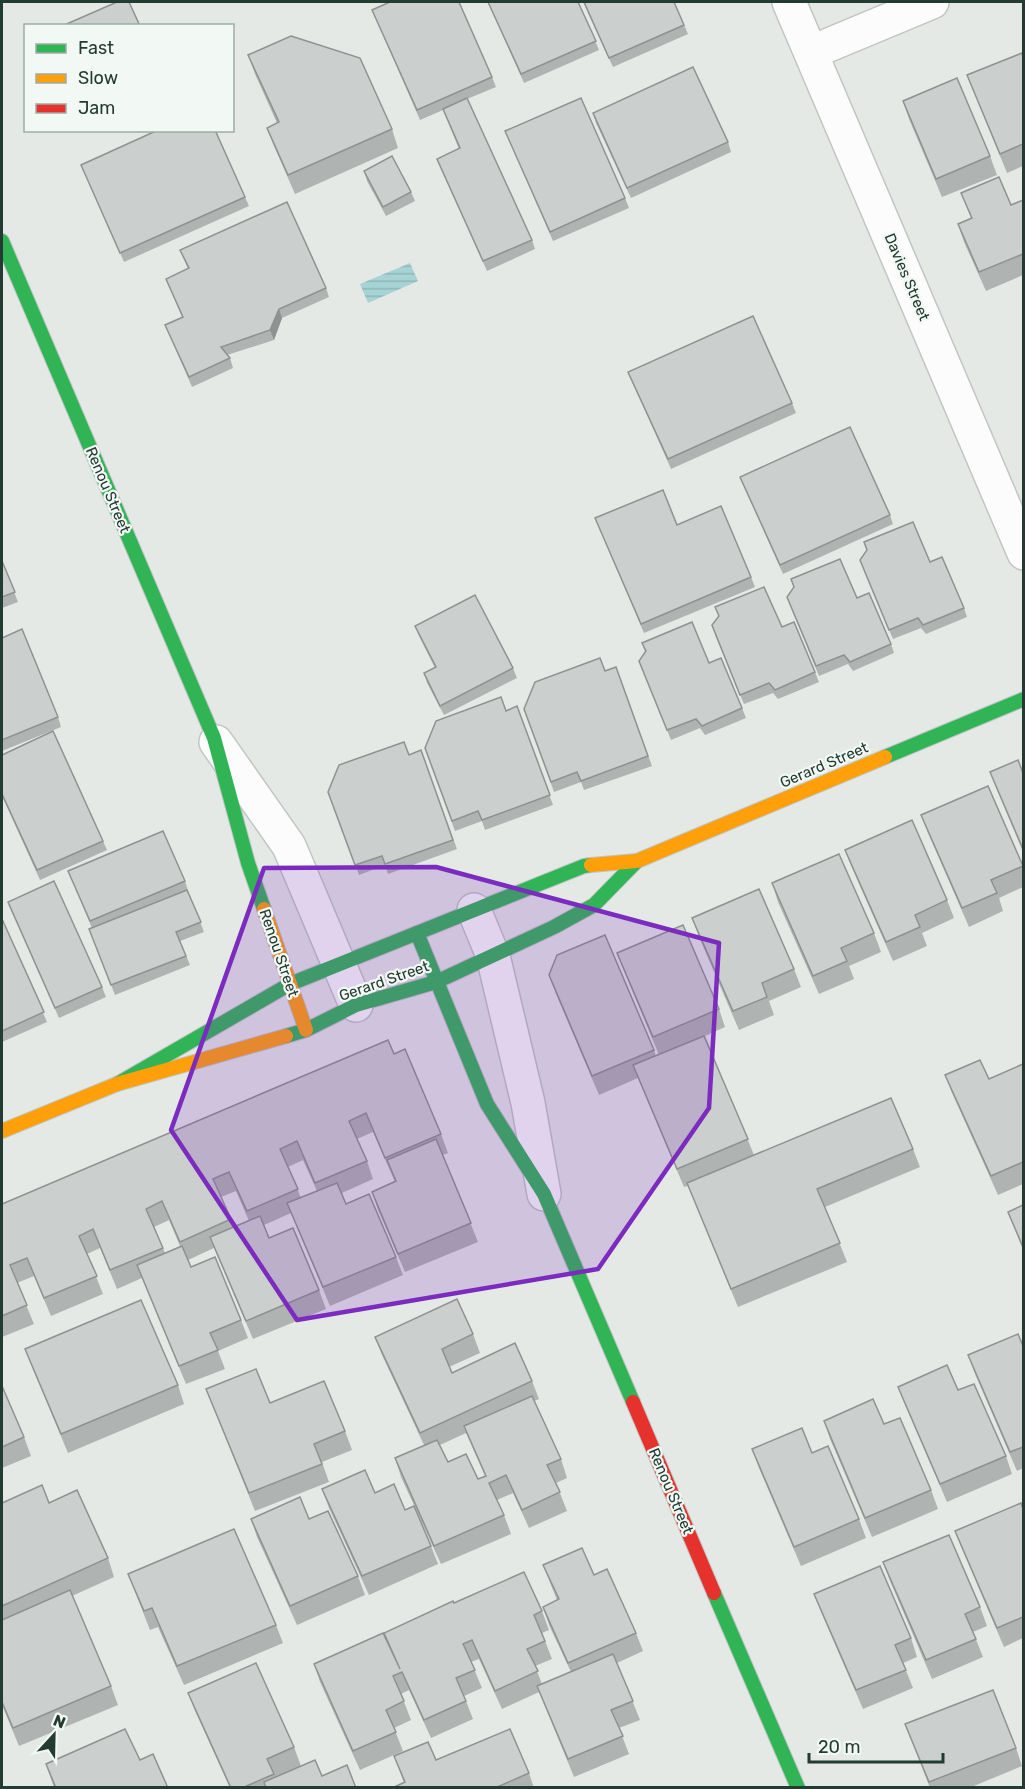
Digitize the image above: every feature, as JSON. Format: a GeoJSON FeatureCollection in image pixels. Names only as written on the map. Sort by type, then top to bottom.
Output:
{"type":"FeatureCollection","features":[{"type":"Feature","properties":{"kind":"street","name":"Davies Street"},"geometry":{"type":"LineString","coordinates":[[789,2],[1023,553]]}},
{"type":"Feature","properties":{"kind":"street"},"geometry":{"type":"LineString","coordinates":[[812,52],[933,2]]}},
{"type":"Feature","properties":{"kind":"street","name":"Renou Street"},"geometry":{"type":"LineString","coordinates":[[2,241],[214,738],[248,863],[306,1030]]}},
{"type":"Feature","properties":{"kind":"street","name":"Gerard Street"},"geometry":{"type":"LineString","coordinates":[[117,1084],[290,984],[584,866],[637,861],[1023,699]]}},
{"type":"Feature","properties":{"kind":"street","name":"Renou Street"},"geometry":{"type":"LineString","coordinates":[[214,738],[289,846],[356,1005]]}},
{"type":"Feature","properties":{"kind":"street","name":"Gerard Street"},"geometry":{"type":"LineString","coordinates":[[2,1131],[117,1084],[306,1030],[356,1005],[436,982],[554,927],[594,905],[637,861]]}},
{"type":"Feature","properties":{"kind":"street","name":"Renou Street"},"geometry":{"type":"LineString","coordinates":[[474,910],[493,956],[528,1103],[544,1194]]}},
{"type":"Feature","properties":{"kind":"street","name":"Renou Street"},"geometry":{"type":"LineString","coordinates":[[417,933],[488,1104],[544,1194],[798,1788]]}},
{"type":"Feature","properties":{"kind":"highlighted area"},"geometry":{"type":"Polygon","coordinates":[[[436,867],[719,943],[709,1108],[598,1269],[297,1320],[171,1130],[264,868],[436,867]]]}},
{"type":"Feature","properties":{"kind":"water"},"geometry":{"type":"Polygon","coordinates":[[[410,263],[418,281],[368,303],[360,284],[410,263]]]}},
{"type":"Feature","properties":{"kind":"building"},"geometry":{"type":"Polygon","coordinates":[[[117,2],[129,2],[139,24],[67,24],[117,2]]]}},
{"type":"Feature","properties":{"kind":"building"},"geometry":{"type":"Polygon","coordinates":[[[390,2],[459,2],[492,77],[417,110],[372,10],[390,2]]]}},
{"type":"Feature","properties":{"kind":"building"},"geometry":{"type":"Polygon","coordinates":[[[488,2],[578,2],[596,41],[521,74],[488,2]]]}},
{"type":"Feature","properties":{"kind":"building"},"geometry":{"type":"Polygon","coordinates":[[[584,2],[674,2],[684,25],[609,58],[584,2]]]}},
{"type":"Feature","properties":{"kind":"building"},"geometry":{"type":"Polygon","coordinates":[[[291,36],[360,58],[392,129],[288,175],[267,128],[279,122],[248,55],[291,36]]]}},
{"type":"Feature","properties":{"kind":"building"},"geometry":{"type":"Polygon","coordinates":[[[1022,53],[1023,144],[1000,154],[967,75],[1022,53]]]}},
{"type":"Feature","properties":{"kind":"building"},"geometry":{"type":"Polygon","coordinates":[[[693,67],[728,142],[627,188],[593,113],[693,67]]]}},
{"type":"Feature","properties":{"kind":"building"},"geometry":{"type":"Polygon","coordinates":[[[957,78],[990,156],[936,179],[903,101],[957,78]]]}},
{"type":"Feature","properties":{"kind":"building"},"geometry":{"type":"Polygon","coordinates":[[[467,98],[532,240],[483,261],[437,159],[460,148],[443,109],[467,98]]]}},
{"type":"Feature","properties":{"kind":"building"},"geometry":{"type":"Polygon","coordinates":[[[581,98],[625,198],[550,232],[505,131],[581,98]]]}},
{"type":"Feature","properties":{"kind":"building"},"geometry":{"type":"Polygon","coordinates":[[[154,132],[216,132],[245,197],[120,253],[81,165],[154,132]]]}},
{"type":"Feature","properties":{"kind":"building"},"geometry":{"type":"Polygon","coordinates":[[[392,156],[411,192],[383,207],[364,171],[392,156]]]}},
{"type":"Feature","properties":{"kind":"building"},"geometry":{"type":"Polygon","coordinates":[[[999,177],[1011,205],[1023,200],[1023,254],[979,272],[958,224],[972,218],[961,193],[999,177]]]}},
{"type":"Feature","properties":{"kind":"building"},"geometry":{"type":"Polygon","coordinates":[[[287,202],[326,288],[279,309],[270,330],[221,347],[230,358],[189,377],[165,325],[183,317],[166,279],[189,268],[180,250],[287,202]]]}},
{"type":"Feature","properties":{"kind":"building"},"geometry":{"type":"Polygon","coordinates":[[[753,316],[792,403],[668,459],[628,372],[753,316]]]}},
{"type":"Feature","properties":{"kind":"building"},"geometry":{"type":"Polygon","coordinates":[[[850,427],[890,515],[780,565],[740,477],[850,427]]]}},
{"type":"Feature","properties":{"kind":"building"},"geometry":{"type":"Polygon","coordinates":[[[663,490],[677,525],[721,506],[751,577],[641,624],[595,518],[663,490]]]}},
{"type":"Feature","properties":{"kind":"building"},"geometry":{"type":"Polygon","coordinates":[[[913,522],[930,562],[942,557],[964,608],[923,625],[918,618],[889,630],[860,560],[867,550],[864,542],[913,522]]]}},
{"type":"Feature","properties":{"kind":"building"},"geometry":{"type":"Polygon","coordinates":[[[840,559],[857,598],[869,593],[891,644],[850,662],[844,655],[816,666],[787,597],[794,587],[791,579],[840,559]]]}},
{"type":"Feature","properties":{"kind":"building"},"geometry":{"type":"Polygon","coordinates":[[[2,561],[15,592],[2,597],[2,561]]]}},
{"type":"Feature","properties":{"kind":"building"},"geometry":{"type":"Polygon","coordinates":[[[764,587],[782,627],[794,622],[815,672],[775,690],[769,683],[740,695],[712,625],[719,616],[715,607],[764,587]]]}},
{"type":"Feature","properties":{"kind":"building"},"geometry":{"type":"Polygon","coordinates":[[[475,595],[513,668],[440,706],[424,673],[436,667],[415,626],[475,595]]]}},
{"type":"Feature","properties":{"kind":"building"},"geometry":{"type":"Polygon","coordinates":[[[692,622],[709,663],[721,658],[742,708],[702,726],[696,719],[667,730],[639,661],[646,651],[642,643],[692,622]]]}},
{"type":"Feature","properties":{"kind":"building"},"geometry":{"type":"Polygon","coordinates":[[[22,629],[58,717],[2,740],[2,638],[22,629]]]}},
{"type":"Feature","properties":{"kind":"building"},"geometry":{"type":"Polygon","coordinates":[[[600,658],[605,671],[616,667],[648,756],[581,781],[577,772],[551,782],[524,709],[535,682],[600,658]]]}},
{"type":"Feature","properties":{"kind":"building"},"geometry":{"type":"Polygon","coordinates":[[[501,697],[506,711],[517,706],[550,795],[482,820],[478,811],[452,821],[425,748],[436,721],[501,697]]]}},
{"type":"Feature","properties":{"kind":"building"},"geometry":{"type":"Polygon","coordinates":[[[53,731],[103,841],[37,870],[2,794],[2,755],[53,731]]]}},
{"type":"Feature","properties":{"kind":"building"},"geometry":{"type":"Polygon","coordinates":[[[404,742],[409,755],[421,750],[453,840],[385,864],[382,856],[355,865],[328,792],[339,765],[404,742]]]}},
{"type":"Feature","properties":{"kind":"building"},"geometry":{"type":"Polygon","coordinates":[[[1018,760],[1023,773],[1023,849],[990,772],[1018,760]]]}},
{"type":"Feature","properties":{"kind":"building"},"geometry":{"type":"Polygon","coordinates":[[[988,786],[1023,866],[991,880],[997,893],[962,908],[921,815],[988,786]]]}},
{"type":"Feature","properties":{"kind":"building"},"geometry":{"type":"Polygon","coordinates":[[[912,820],[947,900],[915,915],[920,927],[886,942],[845,850],[912,820]]]}},
{"type":"Feature","properties":{"kind":"building"},"geometry":{"type":"Polygon","coordinates":[[[163,831],[185,881],[90,921],[68,871],[163,831]]]}},
{"type":"Feature","properties":{"kind":"building"},"geometry":{"type":"Polygon","coordinates":[[[839,854],[874,933],[841,948],[847,961],[813,976],[772,883],[839,854]]]}},
{"type":"Feature","properties":{"kind":"building"},"geometry":{"type":"Polygon","coordinates":[[[54,881],[102,987],[55,1008],[8,902],[54,881]]]}},
{"type":"Feature","properties":{"kind":"building"},"geometry":{"type":"Polygon","coordinates":[[[759,889],[794,969],[762,983],[767,997],[733,1011],[692,918],[759,889]]]}},
{"type":"Feature","properties":{"kind":"building"},"geometry":{"type":"Polygon","coordinates":[[[187,890],[201,922],[176,932],[186,956],[111,985],[89,929],[187,890]]]}},
{"type":"Feature","properties":{"kind":"building"},"geometry":{"type":"Polygon","coordinates":[[[2,919],[44,1012],[2,1031],[2,919]]]}},
{"type":"Feature","properties":{"kind":"building"},"geometry":{"type":"Polygon","coordinates":[[[683,925],[719,1009],[653,1037],[617,953],[683,925]]]}},
{"type":"Feature","properties":{"kind":"building"},"geometry":{"type":"Polygon","coordinates":[[[605,935],[654,1050],[592,1076],[549,975],[557,955],[605,935]]]}},
{"type":"Feature","properties":{"kind":"building"},"geometry":{"type":"Polygon","coordinates":[[[704,1036],[748,1139],[677,1169],[633,1065],[704,1036]]]}},
{"type":"Feature","properties":{"kind":"building"},"geometry":{"type":"Polygon","coordinates":[[[388,1040],[394,1054],[405,1049],[441,1134],[385,1158],[366,1113],[349,1121],[367,1161],[315,1183],[297,1141],[280,1149],[298,1189],[247,1211],[229,1172],[222,1175],[213,1179],[231,1219],[180,1242],[162,1201],[146,1209],[163,1248],[110,1270],[93,1229],[79,1236],[97,1276],[44,1298],[27,1258],[10,1265],[27,1305],[2,1316],[2,1204],[388,1040]]]}},
{"type":"Feature","properties":{"kind":"building"},"geometry":{"type":"Polygon","coordinates":[[[980,1060],[989,1079],[1023,1064],[1023,1162],[991,1176],[945,1075],[980,1060]]]}},
{"type":"Feature","properties":{"kind":"building"},"geometry":{"type":"Polygon","coordinates":[[[891,1098],[913,1149],[817,1189],[840,1243],[731,1289],[687,1183],[891,1098]]]}},
{"type":"Feature","properties":{"kind":"building"},"geometry":{"type":"Polygon","coordinates":[[[436,1139],[471,1223],[398,1254],[372,1192],[396,1181],[387,1160],[436,1139]]]}},
{"type":"Feature","properties":{"kind":"building"},"geometry":{"type":"Polygon","coordinates":[[[337,1183],[346,1204],[369,1194],[396,1257],[323,1287],[287,1203],[337,1183]]]}},
{"type":"Feature","properties":{"kind":"building"},"geometry":{"type":"Polygon","coordinates":[[[1023,1205],[1023,1247],[1008,1212],[1023,1205]]]}},
{"type":"Feature","properties":{"kind":"building"},"geometry":{"type":"Polygon","coordinates":[[[260,1216],[269,1238],[293,1228],[319,1290],[246,1321],[210,1237],[260,1216]]]}},
{"type":"Feature","properties":{"kind":"building"},"geometry":{"type":"Polygon","coordinates":[[[182,1246],[191,1267],[215,1257],[241,1320],[210,1333],[218,1350],[179,1366],[137,1265],[182,1246]]]}},
{"type":"Feature","properties":{"kind":"building"},"geometry":{"type":"Polygon","coordinates":[[[457,1299],[473,1334],[442,1349],[452,1373],[515,1343],[532,1381],[420,1433],[375,1337],[457,1299]]]}},
{"type":"Feature","properties":{"kind":"building"},"geometry":{"type":"Polygon","coordinates":[[[141,1300],[178,1385],[61,1434],[25,1349],[141,1300]]]}},
{"type":"Feature","properties":{"kind":"building"},"geometry":{"type":"Polygon","coordinates":[[[1018,1334],[1023,1346],[1023,1447],[1010,1452],[968,1355],[1018,1334]]]}},
{"type":"Feature","properties":{"kind":"building"},"geometry":{"type":"Polygon","coordinates":[[[947,1365],[958,1390],[974,1384],[1006,1456],[940,1484],[898,1387],[947,1365]]]}},
{"type":"Feature","properties":{"kind":"building"},"geometry":{"type":"Polygon","coordinates":[[[256,1369],[270,1403],[324,1381],[345,1431],[314,1444],[322,1464],[249,1493],[206,1389],[256,1369]]]}},
{"type":"Feature","properties":{"kind":"building"},"geometry":{"type":"Polygon","coordinates":[[[2,1386],[24,1437],[2,1447],[2,1386]]]}},
{"type":"Feature","properties":{"kind":"building"},"geometry":{"type":"Polygon","coordinates":[[[532,1396],[561,1459],[547,1465],[560,1492],[522,1510],[506,1475],[489,1483],[504,1515],[434,1546],[395,1458],[437,1440],[448,1462],[466,1454],[478,1479],[486,1476],[464,1426],[532,1396]]]}},
{"type":"Feature","properties":{"kind":"building"},"geometry":{"type":"Polygon","coordinates":[[[873,1399],[884,1424],[900,1418],[931,1490],[865,1518],[824,1421],[873,1399]]]}},
{"type":"Feature","properties":{"kind":"building"},"geometry":{"type":"Polygon","coordinates":[[[802,1428],[812,1453],[828,1446],[859,1519],[794,1547],[752,1449],[802,1428]]]}},
{"type":"Feature","properties":{"kind":"building"},"geometry":{"type":"Polygon","coordinates":[[[365,1470],[375,1493],[394,1484],[405,1510],[414,1506],[431,1546],[362,1576],[322,1489],[365,1470]]]}},
{"type":"Feature","properties":{"kind":"building"},"geometry":{"type":"Polygon","coordinates":[[[42,1485],[49,1503],[77,1490],[108,1558],[2,1606],[2,1503],[42,1485]]]}},
{"type":"Feature","properties":{"kind":"building"},"geometry":{"type":"Polygon","coordinates":[[[300,1497],[309,1519],[328,1511],[358,1576],[290,1606],[251,1519],[300,1497]]]}},
{"type":"Feature","properties":{"kind":"building"},"geometry":{"type":"Polygon","coordinates":[[[1021,1503],[1023,1509],[1023,1617],[997,1628],[955,1531],[1021,1503]]]}},
{"type":"Feature","properties":{"kind":"building"},"geometry":{"type":"Polygon","coordinates":[[[234,1529],[276,1625],[177,1666],[152,1608],[144,1611],[128,1574],[234,1529]]]}},
{"type":"Feature","properties":{"kind":"building"},"geometry":{"type":"Polygon","coordinates":[[[949,1535],[980,1607],[965,1614],[976,1639],[926,1660],[883,1562],[949,1535]]]}},
{"type":"Feature","properties":{"kind":"building"},"geometry":{"type":"Polygon","coordinates":[[[582,1548],[594,1575],[607,1569],[636,1633],[568,1663],[543,1607],[559,1599],[543,1565],[582,1548]]]}},
{"type":"Feature","properties":{"kind":"building"},"geometry":{"type":"Polygon","coordinates":[[[880,1566],[911,1638],[895,1645],[906,1670],[856,1690],[814,1594],[880,1566]]]}},
{"type":"Feature","properties":{"kind":"building"},"geometry":{"type":"Polygon","coordinates":[[[524,1572],[542,1611],[534,1615],[545,1641],[527,1649],[538,1671],[495,1691],[472,1640],[463,1644],[475,1670],[456,1678],[466,1701],[424,1720],[402,1672],[393,1676],[404,1701],[386,1710],[396,1732],[353,1751],[314,1664],[383,1633],[400,1669],[384,1633],[524,1572]]]}},
{"type":"Feature","properties":{"kind":"building"},"geometry":{"type":"Polygon","coordinates":[[[70,1590],[111,1686],[13,1728],[2,1702],[2,1620],[70,1590]]]}},
{"type":"Feature","properties":{"kind":"building"},"geometry":{"type":"Polygon","coordinates":[[[613,1654],[633,1701],[611,1710],[623,1736],[568,1759],[537,1686],[613,1654]]]}},
{"type":"Feature","properties":{"kind":"building"},"geometry":{"type":"Polygon","coordinates":[[[256,1663],[294,1747],[267,1759],[274,1774],[242,1788],[231,1788],[188,1693],[256,1663]]]}},
{"type":"Feature","properties":{"kind":"building"},"geometry":{"type":"Polygon","coordinates":[[[993,1690],[1016,1748],[929,1782],[905,1724],[993,1690]]]}},
{"type":"Feature","properties":{"kind":"building"},"geometry":{"type":"Polygon","coordinates":[[[125,1729],[140,1760],[153,1754],[168,1788],[56,1788],[46,1764],[125,1729]]]}},
{"type":"Feature","properties":{"kind":"building"},"geometry":{"type":"Polygon","coordinates":[[[510,1729],[529,1773],[495,1788],[392,1788],[405,1782],[394,1756],[428,1742],[436,1760],[510,1729]]]}},
{"type":"Feature","properties":{"kind":"building"},"geometry":{"type":"Polygon","coordinates":[[[315,1760],[322,1776],[347,1765],[356,1788],[266,1788],[264,1782],[315,1760]]]}},
{"type":"Feature","properties":{"kind":"traffic: fast"},"geometry":{"type":"LineString","coordinates":[[2,241],[214,738],[248,863],[264,909]]}},
{"type":"Feature","properties":{"kind":"traffic: fast"},"geometry":{"type":"LineString","coordinates":[[885,757],[1024,699]]}},
{"type":"Feature","properties":{"kind":"traffic: fast"},"geometry":{"type":"LineString","coordinates":[[286,1036],[306,1030],[356,1005],[436,982],[554,927],[594,905],[637,861]]}},
{"type":"Feature","properties":{"kind":"traffic: fast"},"geometry":{"type":"LineString","coordinates":[[117,1084],[290,984],[591,865]]}},
{"type":"Feature","properties":{"kind":"traffic: fast"},"geometry":{"type":"LineString","coordinates":[[417,933],[487,1104],[544,1194],[633,1402]]}},
{"type":"Feature","properties":{"kind":"traffic: fast"},"geometry":{"type":"LineString","coordinates":[[714,1593],[798,1788]]}},
{"type":"Feature","properties":{"kind":"traffic: slow"},"geometry":{"type":"LineString","coordinates":[[591,865],[637,861],[885,757]]}},
{"type":"Feature","properties":{"kind":"traffic: slow"},"geometry":{"type":"LineString","coordinates":[[264,909],[306,1030]]}},
{"type":"Feature","properties":{"kind":"traffic: slow"},"geometry":{"type":"LineString","coordinates":[[2,1131],[117,1084],[286,1036]]}},
{"type":"Feature","properties":{"kind":"traffic: jam"},"geometry":{"type":"LineString","coordinates":[[633,1402],[714,1593]]}}]}
